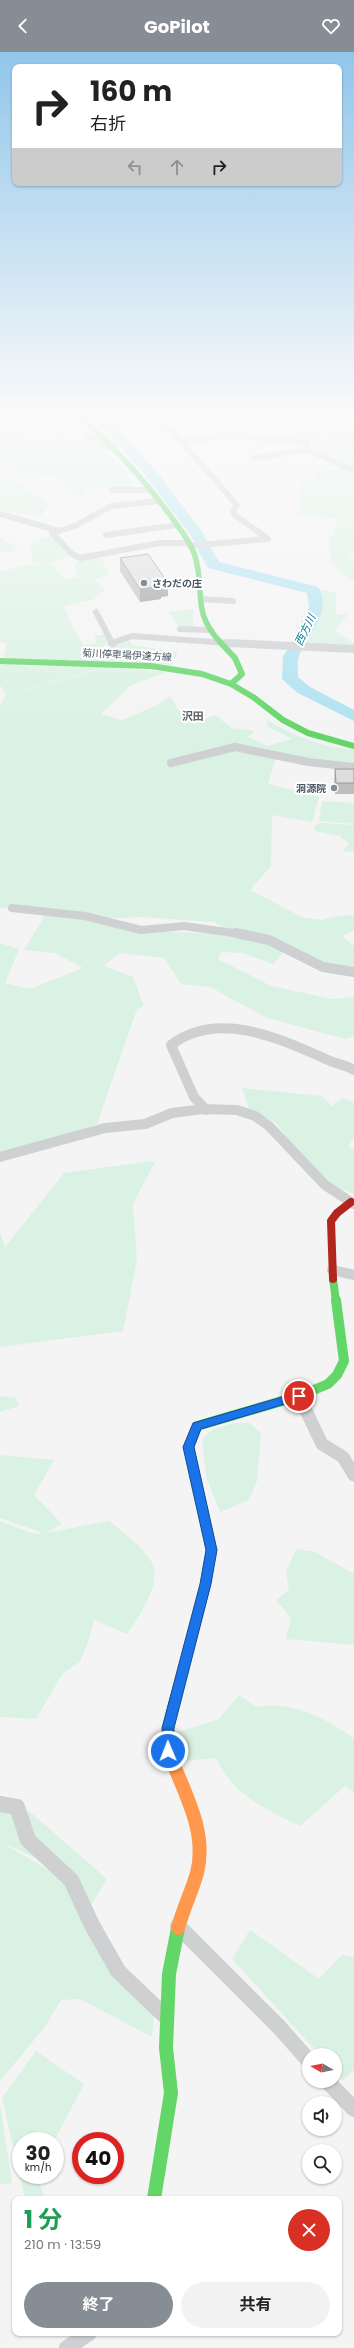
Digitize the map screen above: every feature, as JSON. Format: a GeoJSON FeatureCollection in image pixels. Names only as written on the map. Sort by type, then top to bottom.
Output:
{"type":"FeatureCollection","features":[{"type":"Feature","properties":{"kind":"street"},"geometry":{"type":"LineString","coordinates":[[18,519],[59,531],[75,526],[87,519]]}},
{"type":"Feature","properties":{"kind":"street"},"geometry":{"type":"LineString","coordinates":[[173,519],[190,544],[196,561],[204,617],[220,642],[242,667],[242,674],[231,684]]}},
{"type":"Feature","properties":{"kind":"street"},"geometry":{"type":"LineString","coordinates":[[52,533],[72,554],[80,558],[160,542],[210,544],[268,539],[240,519]]}},
{"type":"Feature","properties":{"kind":"street"},"geometry":{"type":"LineString","coordinates":[[106,535],[177,525]]}},
{"type":"Feature","properties":{"kind":"street"},"geometry":{"type":"LineString","coordinates":[[201,599],[232,602]]}},
{"type":"Feature","properties":{"kind":"street"},"geometry":{"type":"LineString","coordinates":[[96,612],[112,643],[132,636],[286,647],[354,649]]}},
{"type":"Feature","properties":{"kind":"street"},"geometry":{"type":"LineString","coordinates":[[180,629],[211,630]]}},
{"type":"Feature","properties":{"kind":"street","name":"菊川停車場伊達方線"},"geometry":{"type":"LineString","coordinates":[[1,662],[151,666],[202,674],[231,684],[253,697],[283,720],[308,733],[354,746]]}},
{"type":"Feature","properties":{"kind":"street"},"geometry":{"type":"LineString","coordinates":[[171,763],[235,747],[267,752],[308,762],[354,767]]}},
{"type":"Feature","properties":{"kind":"street"},"geometry":{"type":"LineString","coordinates":[[12,908],[85,916],[141,930],[184,926],[213,929],[269,940],[323,967],[354,972]]}},
{"type":"Feature","properties":{"kind":"street"},"geometry":{"type":"LineString","coordinates":[[206,1110],[194,1097],[171,1044],[178,1038],[205,1029],[225,1028],[263,1035],[295,1044],[354,1070]]}},
{"type":"Feature","properties":{"kind":"street"},"geometry":{"type":"LineString","coordinates":[[0,1157],[28,1152],[107,1128],[142,1125],[171,1113],[206,1110],[245,1110],[288,1143],[311,1174],[352,1203],[337,1213],[331,1221],[332,1270],[344,1360],[337,1375],[328,1384],[299,1396],[197,1426],[189,1447],[211,1550],[206,1584],[168,1728],[168,1751],[199,1829],[201,1847],[197,1871],[178,1926],[169,1974],[166,2017],[166,2048],[171,2093],[154,2196]]}},
{"type":"Feature","properties":{"kind":"street"},"geometry":{"type":"LineString","coordinates":[[332,1270],[354,1275]]}},
{"type":"Feature","properties":{"kind":"street"},"geometry":{"type":"LineString","coordinates":[[299,1396],[322,1444],[343,1457],[354,1475]]}},
{"type":"Feature","properties":{"kind":"street"},"geometry":{"type":"LineString","coordinates":[[0,1804],[17,1808],[28,1840],[71,1880],[92,1925],[118,1971],[166,2017]]}},
{"type":"Feature","properties":{"kind":"street"},"geometry":{"type":"LineString","coordinates":[[178,1926],[302,2054]]}},
{"type":"Feature","properties":{"kind":"street"},"geometry":{"type":"LineString","coordinates":[[334,2088],[354,2109]]}},
{"type":"Feature","properties":{"kind":"street"},"geometry":{"type":"LineString","coordinates":[[67,2348],[85,2336]]}},
{"type":"Feature","properties":{"kind":"green space"},"geometry":{"type":"Polygon","coordinates":[[[339,519],[354,519],[354,553],[349,556],[354,561],[354,580],[350,580],[331,563],[329,542],[339,519]]]}},
{"type":"Feature","properties":{"kind":"green space"},"geometry":{"type":"Polygon","coordinates":[[[51,535],[71,556],[43,565],[33,562],[29,544],[51,535]]]}},
{"type":"Feature","properties":{"kind":"green space"},"geometry":{"type":"Polygon","coordinates":[[[0,537],[18,548],[14,552],[0,552],[0,537]]]}},
{"type":"Feature","properties":{"kind":"green space"},"geometry":{"type":"Polygon","coordinates":[[[100,556],[109,575],[94,579],[106,590],[92,600],[64,606],[74,631],[84,645],[96,643],[95,635],[105,635],[109,643],[84,657],[128,640],[133,645],[178,652],[172,665],[138,662],[3,659],[7,644],[0,642],[0,571],[19,566],[43,565],[51,563],[65,579],[79,577],[74,566],[81,559],[100,556]]]}},
{"type":"Feature","properties":{"kind":"green space"},"geometry":{"type":"Polygon","coordinates":[[[327,590],[336,593],[336,614],[348,614],[335,631],[354,643],[354,646],[304,646],[307,630],[319,606],[318,591],[327,590]]]}},
{"type":"Feature","properties":{"kind":"green space"},"geometry":{"type":"Polygon","coordinates":[[[193,609],[193,629],[181,629],[168,612],[193,609]]]}},
{"type":"Feature","properties":{"kind":"green space"},"geometry":{"type":"Polygon","coordinates":[[[4,663],[20,666],[103,667],[6,696],[0,685],[0,665],[4,663]]]}},
{"type":"Feature","properties":{"kind":"green space"},"geometry":{"type":"Polygon","coordinates":[[[106,667],[167,672],[131,685],[101,714],[122,720],[155,706],[170,696],[182,715],[195,723],[215,715],[232,728],[255,731],[248,737],[267,746],[292,739],[267,726],[267,720],[287,731],[309,740],[342,749],[354,750],[354,767],[306,761],[277,754],[268,784],[319,797],[312,822],[272,815],[271,866],[250,890],[302,917],[321,920],[339,916],[354,915],[354,930],[342,936],[354,946],[354,969],[323,965],[294,947],[271,937],[229,931],[213,922],[142,917],[100,919],[135,931],[229,934],[269,942],[286,949],[273,964],[242,953],[221,952],[218,959],[271,986],[332,999],[354,997],[354,1036],[346,1039],[267,1018],[210,987],[181,984],[164,958],[119,953],[104,966],[133,977],[144,1006],[137,1009],[97,1124],[53,1142],[0,1154],[0,943],[19,949],[5,983],[30,989],[83,968],[55,953],[24,950],[47,912],[0,908],[0,705],[4,697],[106,667]]]}},
{"type":"Feature","properties":{"kind":"green space"},"geometry":{"type":"Polygon","coordinates":[[[322,801],[354,803],[354,824],[319,821],[322,801]]]}},
{"type":"Feature","properties":{"kind":"green space"},"geometry":{"type":"Polygon","coordinates":[[[323,823],[354,825],[354,851],[342,852],[349,844],[340,836],[315,831],[314,825],[323,823]]]}},
{"type":"Feature","properties":{"kind":"green space"},"geometry":{"type":"Polygon","coordinates":[[[242,1088],[322,1096],[332,1106],[342,1098],[354,1103],[354,1138],[348,1146],[354,1149],[354,1194],[345,1190],[334,1189],[308,1166],[276,1123],[249,1109],[242,1088]]]}},
{"type":"Feature","properties":{"kind":"green space"},"geometry":{"type":"Polygon","coordinates":[[[151,1161],[155,1162],[133,1204],[137,1260],[123,1331],[0,1347],[0,1233],[5,1247],[64,1173],[151,1161]]]}},
{"type":"Feature","properties":{"kind":"green space"},"geometry":{"type":"Polygon","coordinates":[[[0,1396],[16,1398],[19,1406],[0,1412],[0,1396]]]}},
{"type":"Feature","properties":{"kind":"green space"},"geometry":{"type":"Polygon","coordinates":[[[233,1423],[250,1423],[261,1433],[257,1481],[249,1500],[220,1512],[206,1476],[202,1440],[210,1431],[233,1423]]]}},
{"type":"Feature","properties":{"kind":"green space"},"geometry":{"type":"Polygon","coordinates":[[[0,1455],[54,1460],[34,1495],[62,1524],[46,1533],[109,1521],[147,1555],[154,1569],[152,1589],[148,1599],[127,1634],[94,1620],[88,1642],[80,1662],[63,1673],[36,1719],[0,1717],[0,1521],[34,1534],[43,1533],[0,1518],[0,1455]]]}},
{"type":"Feature","properties":{"kind":"green space"},"geometry":{"type":"Polygon","coordinates":[[[296,1549],[315,1552],[351,1572],[354,1572],[354,1645],[286,1639],[291,1618],[276,1600],[289,1590],[286,1572],[296,1549]]]}},
{"type":"Feature","properties":{"kind":"green space"},"geometry":{"type":"Polygon","coordinates":[[[239,1695],[256,1707],[283,1706],[308,1712],[354,1738],[354,1792],[345,1786],[300,1826],[251,1800],[232,1782],[223,1771],[216,1758],[182,1761],[178,1732],[219,1719],[239,1695]]]}},
{"type":"Feature","properties":{"kind":"green space"},"geometry":{"type":"Polygon","coordinates":[[[0,1803],[30,1812],[107,1879],[89,1909],[154,2014],[152,2037],[80,1999],[61,2000],[44,2028],[0,2081],[0,1803]],[[6,1844],[67,1881],[58,1869],[6,1844]]]}},
{"type":"Feature","properties":{"kind":"green space"},"geometry":{"type":"Polygon","coordinates":[[[250,1930],[319,1979],[342,1955],[354,1957],[354,2070],[343,2080],[342,2048],[314,2048],[232,1959],[250,1930]]]}},
{"type":"Feature","properties":{"kind":"green space"},"geometry":{"type":"Polygon","coordinates":[[[36,2051],[84,2084],[59,2132],[12,2132],[12,2142],[2,2098],[36,2051]]]}},
{"type":"Feature","properties":{"kind":"green space"},"geometry":{"type":"Polygon","coordinates":[[[0,2104],[12,2183],[0,2184],[0,2104]]]}},
{"type":"Feature","properties":{"kind":"green space"},"geometry":{"type":"Polygon","coordinates":[[[22,2184],[39,2184],[44,2196],[24,2196],[22,2184]]]}},
{"type":"Feature","properties":{"kind":"building"},"geometry":{"type":"Polygon","coordinates":[[[148,554],[168,583],[160,584],[161,586],[140,589],[120,558],[148,554]]]}},
{"type":"Feature","properties":{"kind":"building"},"geometry":{"type":"Polygon","coordinates":[[[335,769],[354,769],[354,783],[336,783],[335,769]]]}},
{"type":"Feature","properties":{"kind":"waterway","name":"西方川"},"geometry":{"type":"LineString","coordinates":[[185,519],[195,532],[213,565],[223,569],[313,590],[315,594],[316,607],[299,644],[291,656],[290,679],[304,690],[354,716]]}},
{"type":"Feature","properties":{"kind":"traffic: fast"},"geometry":{"type":"LineString","coordinates":[[173,519],[182,531],[194,554],[203,617],[212,632],[235,658],[242,674],[231,684]]}},
{"type":"Feature","properties":{"kind":"traffic: fast"},"geometry":{"type":"LineString","coordinates":[[0,661],[151,666],[202,674],[231,684],[253,697],[283,720],[308,733],[354,746]]}},
{"type":"Feature","properties":{"kind":"traffic: fast"},"geometry":{"type":"LineString","coordinates":[[184,1669],[206,1584],[211,1550],[189,1447],[197,1426],[299,1396],[328,1384],[337,1375],[344,1361],[333,1279]]}},
{"type":"Feature","properties":{"kind":"traffic: fast"},"geometry":{"type":"LineString","coordinates":[[154,2196],[171,2093],[166,2048],[169,1974],[178,1928]]}},
{"type":"Feature","properties":{"kind":"traffic: slow"},"geometry":{"type":"LineString","coordinates":[[172,1760],[194,1815],[200,1843],[200,1857],[197,1872],[178,1928]]}},
{"type":"Feature","properties":{"kind":"traffic: jam"},"geometry":{"type":"LineString","coordinates":[[333,1279],[331,1221],[337,1213],[351,1202]]}},
{"type":"Feature","properties":{"kind":"traffic: jam"},"geometry":{"type":"LineString","coordinates":[[172,1760],[169,1749],[168,1726],[170,1714],[184,1669]]}},
{"type":"Feature","properties":{"kind":"place","name":"さわだの庄"},"geometry":{"type":"Point","coordinates":[144,583]}},
{"type":"Feature","properties":{"kind":"place","name":"洞源院"},"geometry":{"type":"Point","coordinates":[334,788]}},
{"type":"Feature","properties":{"kind":"district","name":"沢田"},"geometry":{"type":"Point","coordinates":[193,716]}},
{"type":"Feature","properties":{"kind":"route"},"geometry":{"type":"LineString","coordinates":[[168,1751],[168,1728],[206,1584],[211,1550],[189,1447],[197,1426],[299,1396]]}}]}
